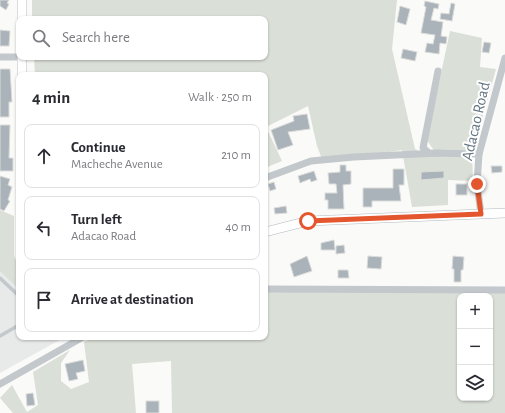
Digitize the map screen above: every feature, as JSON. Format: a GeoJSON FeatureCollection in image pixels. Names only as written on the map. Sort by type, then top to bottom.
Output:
{"type":"FeatureCollection","features":[{"type":"Feature","properties":{"kind":"main road"},"geometry":{"type":"LineString","coordinates":[[22,0],[22,16]]}},
{"type":"Feature","properties":{"kind":"main road"},"geometry":{"type":"LineString","coordinates":[[22,60],[22,72]]}},
{"type":"Feature","properties":{"kind":"main road"},"geometry":{"type":"LineString","coordinates":[[268,231],[308,221],[505,213]]}},
{"type":"Feature","properties":{"kind":"street"},"geometry":{"type":"LineString","coordinates":[[0,57],[16,57]]}},
{"type":"Feature","properties":{"kind":"street","name":"Adacao Road"},"geometry":{"type":"LineString","coordinates":[[481,214],[477,184],[479,154],[505,58]]}},
{"type":"Feature","properties":{"kind":"street"},"geometry":{"type":"LineString","coordinates":[[438,71],[422,145],[426,152],[479,154]]}},
{"type":"Feature","properties":{"kind":"street"},"geometry":{"type":"LineString","coordinates":[[268,177],[311,161],[354,157],[439,153]]}},
{"type":"Feature","properties":{"kind":"street"},"geometry":{"type":"LineString","coordinates":[[268,288],[505,290]]}},
{"type":"Feature","properties":{"kind":"street"},"geometry":{"type":"LineString","coordinates":[[0,384],[78,340]]}},
{"type":"Feature","properties":{"kind":"lane"},"geometry":{"type":"LineString","coordinates":[[0,278],[16,293]]}},
{"type":"Feature","properties":{"kind":"lane"},"geometry":{"type":"LineString","coordinates":[[0,336],[16,327]]}},
{"type":"Feature","properties":{"kind":"shaded area"},"geometry":{"type":"Polygon","coordinates":[[[32,0],[397,0],[392,49],[415,149],[427,156],[437,155],[427,140],[450,31],[482,38],[480,67],[496,69],[472,155],[473,181],[448,180],[448,205],[412,207],[402,150],[342,159],[322,159],[317,146],[308,106],[268,126],[268,72],[35,72],[34,60],[268,60],[268,16],[32,16],[32,0]]]}},
{"type":"Feature","properties":{"kind":"shaded area"},"geometry":{"type":"Polygon","coordinates":[[[268,131],[282,161],[268,167],[268,131]]]}},
{"type":"Feature","properties":{"kind":"shaded area"},"geometry":{"type":"Polygon","coordinates":[[[0,210],[14,216],[16,286],[0,271],[0,210]]]}},
{"type":"Feature","properties":{"kind":"shaded area"},"geometry":{"type":"Polygon","coordinates":[[[0,263],[16,267],[16,340],[60,340],[0,373],[0,263]]]}},
{"type":"Feature","properties":{"kind":"shaded area"},"geometry":{"type":"Polygon","coordinates":[[[268,289],[505,290],[505,413],[172,413],[171,361],[132,364],[136,413],[13,413],[0,398],[12,385],[27,412],[38,405],[33,372],[70,350],[61,363],[61,381],[71,389],[89,382],[84,342],[88,340],[268,340],[268,289]]]}},
{"type":"Feature","properties":{"kind":"building"},"geometry":{"type":"Polygon","coordinates":[[[0,0],[9,0],[6,10],[0,6],[0,0]]]}},
{"type":"Feature","properties":{"kind":"building"},"geometry":{"type":"Polygon","coordinates":[[[425,1],[439,4],[438,9],[434,8],[431,20],[443,22],[441,36],[447,37],[446,44],[440,43],[439,54],[425,52],[427,43],[433,44],[435,35],[421,33],[426,7],[424,6],[425,1]]]}},
{"type":"Feature","properties":{"kind":"building"},"geometry":{"type":"Polygon","coordinates":[[[451,3],[455,4],[452,21],[440,19],[441,13],[449,14],[451,3]]]}},
{"type":"Feature","properties":{"kind":"building"},"geometry":{"type":"Polygon","coordinates":[[[400,6],[410,9],[406,25],[397,22],[400,6]]]}},
{"type":"Feature","properties":{"kind":"building"},"geometry":{"type":"Polygon","coordinates":[[[0,30],[10,31],[9,46],[0,46],[0,30]]]}},
{"type":"Feature","properties":{"kind":"building"},"geometry":{"type":"Polygon","coordinates":[[[484,42],[491,43],[489,53],[482,52],[484,42]]]}},
{"type":"Feature","properties":{"kind":"building"},"geometry":{"type":"Polygon","coordinates":[[[403,49],[417,52],[415,61],[401,58],[403,49]]]}},
{"type":"Feature","properties":{"kind":"building"},"geometry":{"type":"Polygon","coordinates":[[[0,69],[10,69],[12,102],[9,102],[9,117],[0,117],[0,69]]]}},
{"type":"Feature","properties":{"kind":"building"},"geometry":{"type":"Polygon","coordinates":[[[307,114],[310,129],[288,132],[293,145],[278,150],[271,130],[294,121],[293,116],[307,114]]]}},
{"type":"Feature","properties":{"kind":"building"},"geometry":{"type":"Polygon","coordinates":[[[0,125],[10,125],[9,158],[13,158],[13,171],[0,171],[0,125]]]}},
{"type":"Feature","properties":{"kind":"building"},"geometry":{"type":"Polygon","coordinates":[[[340,165],[346,165],[346,171],[351,171],[351,184],[343,185],[344,209],[328,209],[328,200],[325,200],[325,193],[337,193],[336,184],[329,184],[328,173],[340,172],[340,165]]]}},
{"type":"Feature","properties":{"kind":"building"},"geometry":{"type":"Polygon","coordinates":[[[491,166],[502,166],[502,172],[492,173],[491,166]]]}},
{"type":"Feature","properties":{"kind":"building"},"geometry":{"type":"Polygon","coordinates":[[[393,169],[404,169],[404,185],[399,185],[401,201],[372,201],[372,207],[363,207],[363,188],[393,188],[393,169]]]}},
{"type":"Feature","properties":{"kind":"building"},"geometry":{"type":"Polygon","coordinates":[[[314,171],[317,180],[311,182],[310,179],[300,183],[298,176],[314,171]]]}},
{"type":"Feature","properties":{"kind":"building"},"geometry":{"type":"Polygon","coordinates":[[[444,171],[444,178],[421,180],[421,172],[444,171]]]}},
{"type":"Feature","properties":{"kind":"building"},"geometry":{"type":"Polygon","coordinates":[[[0,176],[10,179],[8,185],[12,187],[8,200],[10,201],[4,211],[0,209],[0,176]]]}},
{"type":"Feature","properties":{"kind":"building"},"geometry":{"type":"Polygon","coordinates":[[[274,182],[276,189],[270,191],[268,184],[274,182]]]}},
{"type":"Feature","properties":{"kind":"building"},"geometry":{"type":"Polygon","coordinates":[[[456,184],[467,184],[467,195],[456,195],[456,184]]]}},
{"type":"Feature","properties":{"kind":"building"},"geometry":{"type":"Polygon","coordinates":[[[286,206],[287,213],[275,214],[274,208],[286,206]]]}},
{"type":"Feature","properties":{"kind":"building"},"geometry":{"type":"Polygon","coordinates":[[[334,240],[335,250],[321,250],[321,243],[334,240]]]}},
{"type":"Feature","properties":{"kind":"building"},"geometry":{"type":"Polygon","coordinates":[[[344,245],[345,253],[336,254],[336,246],[344,245]]]}},
{"type":"Feature","properties":{"kind":"building"},"geometry":{"type":"Polygon","coordinates":[[[307,256],[312,271],[294,277],[290,264],[307,256]]]}},
{"type":"Feature","properties":{"kind":"building"},"geometry":{"type":"Polygon","coordinates":[[[368,256],[382,257],[381,269],[367,268],[368,256]]]}},
{"type":"Feature","properties":{"kind":"building"},"geometry":{"type":"Polygon","coordinates":[[[453,256],[464,257],[463,270],[461,270],[461,282],[454,282],[454,269],[452,269],[453,256]]]}},
{"type":"Feature","properties":{"kind":"building"},"geometry":{"type":"Polygon","coordinates":[[[338,270],[348,270],[349,278],[338,278],[338,270]]]}},
{"type":"Feature","properties":{"kind":"building"},"geometry":{"type":"Polygon","coordinates":[[[83,360],[85,371],[76,373],[78,379],[69,381],[65,364],[83,360]]]}},
{"type":"Feature","properties":{"kind":"building"},"geometry":{"type":"Polygon","coordinates":[[[33,393],[35,405],[27,406],[26,394],[33,393]]]}},
{"type":"Feature","properties":{"kind":"building"},"geometry":{"type":"Polygon","coordinates":[[[146,401],[159,401],[159,413],[146,413],[146,401]]]}},
{"type":"Feature","properties":{"kind":"route"},"geometry":{"type":"LineString","coordinates":[[308,221],[481,214],[477,184]]}}]}
